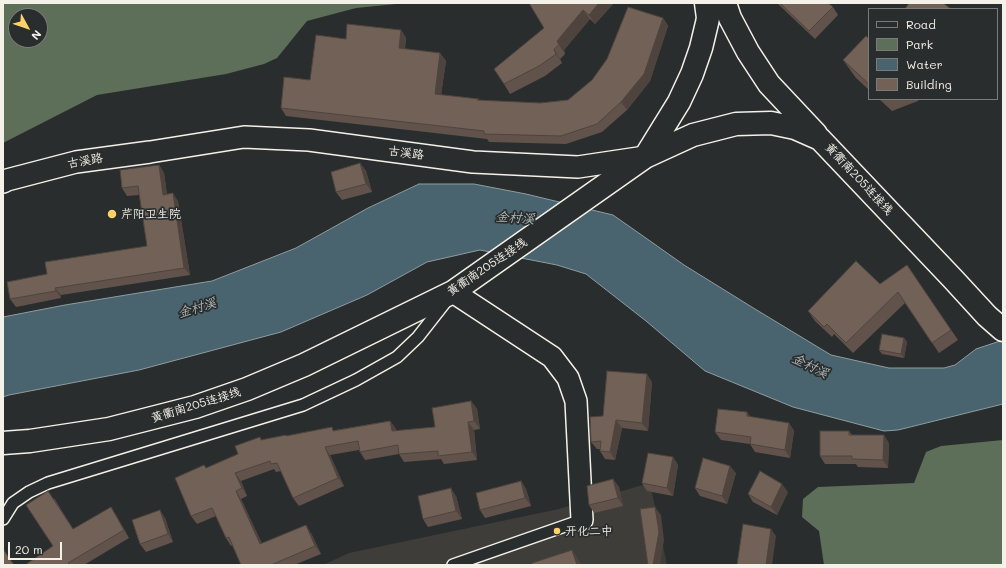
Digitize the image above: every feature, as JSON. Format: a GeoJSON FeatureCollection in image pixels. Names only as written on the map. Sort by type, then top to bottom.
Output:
{"type":"FeatureCollection","features":[{"type":"Feature","properties":{"kind":"main road"},"geometry":{"type":"LineString","coordinates":[[645,157],[679,102],[692,74],[701,48],[708,18],[706,3]]}},
{"type":"Feature","properties":{"kind":"main road"},"geometry":{"type":"LineString","coordinates":[[725,3],[730,18],[748,52],[769,84],[820,139]]}},
{"type":"Feature","properties":{"kind":"main road","name":"黄衢南205连接线"},"geometry":{"type":"LineString","coordinates":[[3,443],[30,441],[109,429],[195,407],[247,389],[304,365],[454,292],[645,157],[694,135],[736,124],[771,123],[796,128],[820,139],[987,316],[1003,330]]}},
{"type":"Feature","properties":{"kind":"street","name":"古溪路"},"geometry":{"type":"LineString","coordinates":[[3,182],[76,162],[244,137],[309,140],[473,162],[578,167],[645,157]]}},
{"type":"Feature","properties":{"kind":"street"},"geometry":{"type":"LineString","coordinates":[[454,292],[552,357],[568,378],[576,401],[582,520]]}},
{"type":"Feature","properties":{"kind":"lane"},"geometry":{"type":"LineString","coordinates":[[3,519],[13,504],[29,492],[48,483],[303,405],[356,380],[397,357],[418,337],[454,292]]}},
{"type":"Feature","properties":{"kind":"lane"},"geometry":{"type":"LineString","coordinates":[[453,565],[582,520]]}},
{"type":"Feature","properties":{"kind":"shaded area","name":"开化二中"},"geometry":{"type":"Polygon","coordinates":[[[650,483],[667,565],[323,565],[349,553],[559,509],[650,483]]]}},
{"type":"Feature","properties":{"kind":"green space"},"geometry":{"type":"Polygon","coordinates":[[[3,3],[406,3],[356,8],[307,21],[277,58],[264,64],[226,74],[97,95],[3,143],[3,3]]]}},
{"type":"Feature","properties":{"kind":"green space"},"geometry":{"type":"Polygon","coordinates":[[[1003,440],[1003,565],[824,565],[819,531],[802,517],[803,499],[818,487],[914,483],[926,452],[941,446],[1003,440]]]}},
{"type":"Feature","properties":{"kind":"water","name":"金村溪"},"geometry":{"type":"Polygon","coordinates":[[[419,184],[474,184],[526,194],[613,215],[684,265],[831,355],[889,368],[944,368],[955,365],[976,349],[1003,340],[1003,404],[898,430],[884,431],[793,407],[705,371],[646,321],[586,274],[557,265],[480,250],[427,262],[367,295],[281,332],[139,370],[3,397],[3,317],[65,305],[212,281],[296,248],[368,208],[419,184]]]}},
{"type":"Feature","properties":{"kind":"building"},"geometry":{"type":"Polygon","coordinates":[[[529,3],[599,3],[589,15],[583,10],[557,41],[559,45],[554,49],[556,54],[539,66],[504,84],[494,69],[544,28],[529,3]]]}},
{"type":"Feature","properties":{"kind":"building"},"geometry":{"type":"Polygon","coordinates":[[[780,3],[828,3],[833,7],[809,31],[780,3]]]}},
{"type":"Feature","properties":{"kind":"building"},"geometry":{"type":"Polygon","coordinates":[[[909,3],[943,3],[950,8],[906,8],[909,3]]]}},
{"type":"Feature","properties":{"kind":"building"},"geometry":{"type":"Polygon","coordinates":[[[628,7],[663,18],[644,74],[621,102],[597,124],[561,136],[484,134],[484,131],[281,108],[284,77],[310,80],[316,35],[346,39],[347,24],[401,30],[399,48],[440,53],[435,94],[479,99],[477,100],[540,103],[568,100],[592,80],[607,59],[628,7]]]}},
{"type":"Feature","properties":{"kind":"building"},"geometry":{"type":"Polygon","coordinates":[[[866,36],[868,38],[868,83],[843,60],[866,36]]]}},
{"type":"Feature","properties":{"kind":"building"},"geometry":{"type":"Polygon","coordinates":[[[360,163],[366,184],[336,192],[331,172],[360,163]]]}},
{"type":"Feature","properties":{"kind":"building"},"geometry":{"type":"Polygon","coordinates":[[[159,165],[163,195],[173,193],[184,268],[55,288],[56,291],[10,299],[7,282],[47,274],[45,262],[147,246],[138,186],[122,188],[120,170],[159,165]]]}},
{"type":"Feature","properties":{"kind":"building"},"geometry":{"type":"Polygon","coordinates":[[[856,261],[880,284],[907,265],[951,330],[932,343],[898,292],[846,343],[827,324],[824,327],[808,311],[856,261]]]}},
{"type":"Feature","properties":{"kind":"building"},"geometry":{"type":"Polygon","coordinates":[[[882,334],[904,338],[901,354],[879,350],[882,334]]]}},
{"type":"Feature","properties":{"kind":"building"},"geometry":{"type":"Polygon","coordinates":[[[607,371],[647,374],[642,423],[616,420],[610,452],[600,451],[601,441],[591,442],[590,417],[603,416],[607,371]]]}},
{"type":"Feature","properties":{"kind":"building"},"geometry":{"type":"Polygon","coordinates":[[[471,401],[474,421],[468,422],[472,452],[438,456],[438,451],[399,454],[398,445],[360,452],[358,441],[325,447],[338,478],[293,498],[277,463],[271,464],[270,461],[235,473],[242,488],[236,491],[260,544],[306,525],[315,546],[271,565],[241,565],[229,537],[226,538],[212,508],[191,516],[175,478],[204,465],[206,468],[238,454],[235,446],[260,437],[261,440],[332,427],[333,431],[390,421],[392,431],[435,427],[432,408],[471,401]]]}},
{"type":"Feature","properties":{"kind":"building"},"geometry":{"type":"Polygon","coordinates":[[[718,409],[747,412],[747,416],[789,423],[785,450],[750,444],[751,437],[715,432],[718,409]]]}},
{"type":"Feature","properties":{"kind":"building"},"geometry":{"type":"Polygon","coordinates":[[[820,431],[849,431],[849,435],[884,435],[883,460],[852,459],[852,456],[820,456],[820,431]]]}},
{"type":"Feature","properties":{"kind":"building"},"geometry":{"type":"Polygon","coordinates":[[[648,453],[673,457],[667,488],[642,483],[648,453]]]}},
{"type":"Feature","properties":{"kind":"building"},"geometry":{"type":"Polygon","coordinates":[[[703,458],[730,466],[722,496],[695,488],[703,458]]]}},
{"type":"Feature","properties":{"kind":"building"},"geometry":{"type":"Polygon","coordinates":[[[760,471],[782,484],[771,507],[748,494],[760,471]]]}},
{"type":"Feature","properties":{"kind":"building"},"geometry":{"type":"Polygon","coordinates":[[[613,479],[618,498],[589,505],[587,486],[613,479]]]}},
{"type":"Feature","properties":{"kind":"building"},"geometry":{"type":"Polygon","coordinates":[[[521,481],[525,498],[480,510],[476,493],[521,481]]]}},
{"type":"Feature","properties":{"kind":"building"},"geometry":{"type":"Polygon","coordinates":[[[451,488],[456,511],[423,519],[418,496],[451,488]]]}},
{"type":"Feature","properties":{"kind":"building"},"geometry":{"type":"Polygon","coordinates":[[[48,491],[73,529],[111,507],[124,530],[68,563],[70,565],[25,565],[53,546],[26,505],[48,491]]]}},
{"type":"Feature","properties":{"kind":"building"},"geometry":{"type":"Polygon","coordinates":[[[655,507],[659,532],[653,565],[648,565],[640,509],[655,507]]]}},
{"type":"Feature","properties":{"kind":"building"},"geometry":{"type":"Polygon","coordinates":[[[160,510],[168,534],[140,544],[132,520],[160,510]]]}},
{"type":"Feature","properties":{"kind":"building"},"geometry":{"type":"Polygon","coordinates":[[[743,524],[771,529],[766,565],[737,565],[743,524]]]}},
{"type":"Feature","properties":{"kind":"building"},"geometry":{"type":"Polygon","coordinates":[[[3,549],[14,565],[3,565],[3,549]]]}},
{"type":"Feature","properties":{"kind":"building"},"geometry":{"type":"Polygon","coordinates":[[[572,550],[577,565],[533,565],[532,563],[572,550]]]}},
{"type":"Feature","properties":{"kind":"place","name":"芹阳卫生院"},"geometry":{"type":"Point","coordinates":[112,214]}},
{"type":"Feature","properties":{"kind":"place","name":"开化二中"},"geometry":{"type":"Point","coordinates":[557,531]}}]}
